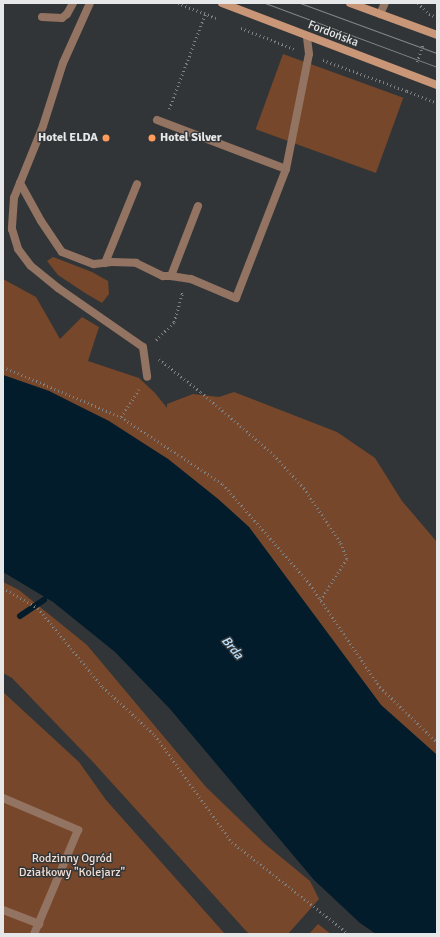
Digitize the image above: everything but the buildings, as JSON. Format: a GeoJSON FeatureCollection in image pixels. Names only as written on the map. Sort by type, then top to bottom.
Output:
{"type":"FeatureCollection","features":[{"type":"Feature","properties":{"kind":"main road","name":"Fordońska"},"geometry":{"type":"LineString","coordinates":[[222,3],[307,37],[437,85]]}},
{"type":"Feature","properties":{"kind":"main road"},"geometry":{"type":"LineString","coordinates":[[350,3],[437,35]]}},
{"type":"Feature","properties":{"kind":"street"},"geometry":{"type":"LineString","coordinates":[[42,17],[62,18],[67,14],[72,3]]}},
{"type":"Feature","properties":{"kind":"street"},"geometry":{"type":"LineString","coordinates":[[90,3],[63,63],[43,126],[14,198],[12,229],[18,248],[30,266],[66,294],[143,347],[147,377]]}},
{"type":"Feature","properties":{"kind":"street"},"geometry":{"type":"LineString","coordinates":[[380,14],[385,3]]}},
{"type":"Feature","properties":{"kind":"street"},"geometry":{"type":"LineString","coordinates":[[20,183],[41,221],[62,252],[94,264],[136,263],[163,276],[191,279],[236,298],[286,169],[309,54],[307,37]]}},
{"type":"Feature","properties":{"kind":"street"},"geometry":{"type":"LineString","coordinates":[[160,121],[286,169]]}},
{"type":"Feature","properties":{"kind":"street"},"geometry":{"type":"LineString","coordinates":[[105,263],[137,184]]}},
{"type":"Feature","properties":{"kind":"street"},"geometry":{"type":"LineString","coordinates":[[171,276],[198,206]]}},
{"type":"Feature","properties":{"kind":"street"},"geometry":{"type":"LineString","coordinates":[[3,798],[78,830],[34,934]]}},
{"type":"Feature","properties":{"kind":"street"},"geometry":{"type":"LineString","coordinates":[[3,910],[38,924]]}},
{"type":"Feature","properties":{"kind":"path"},"geometry":{"type":"LineString","coordinates":[[418,3],[429,14],[437,17]]}},
{"type":"Feature","properties":{"kind":"path"},"geometry":{"type":"LineString","coordinates":[[160,121],[205,14]]}},
{"type":"Feature","properties":{"kind":"path"},"geometry":{"type":"LineString","coordinates":[[171,276],[182,294],[174,322],[152,343],[143,347],[201,392],[274,454],[304,488],[341,543],[347,559],[321,600]]}},
{"type":"Feature","properties":{"kind":"path"},"geometry":{"type":"LineString","coordinates":[[3,367],[121,417],[223,484],[310,584],[380,687],[437,742]]}},
{"type":"Feature","properties":{"kind":"path"},"geometry":{"type":"LineString","coordinates":[[121,417],[147,377]]}},
{"type":"Feature","properties":{"kind":"path"},"geometry":{"type":"LineString","coordinates":[[3,588],[38,608],[103,687],[155,735],[232,842],[349,934]]}},
{"type":"Feature","properties":{"kind":"green space"},"geometry":{"type":"Polygon","coordinates":[[[283,54],[403,98],[376,173],[256,129],[283,54]]]}},
{"type":"Feature","properties":{"kind":"green space"},"geometry":{"type":"Polygon","coordinates":[[[53,257],[92,272],[108,281],[109,294],[102,303],[58,275],[47,261],[53,257]]]}},
{"type":"Feature","properties":{"kind":"green space"},"geometry":{"type":"Polygon","coordinates":[[[3,279],[36,297],[60,339],[82,317],[99,327],[88,361],[139,378],[155,393],[167,408],[167,404],[193,394],[219,397],[234,392],[337,432],[375,458],[402,501],[437,542],[437,755],[381,705],[249,527],[218,499],[168,459],[49,391],[3,375],[3,279]]]}},
{"type":"Feature","properties":{"kind":"green space"},"geometry":{"type":"Polygon","coordinates":[[[3,582],[19,590],[87,645],[206,787],[265,844],[310,881],[319,899],[288,934],[251,934],[247,932],[93,762],[12,678],[3,673],[3,582]]]}},
{"type":"Feature","properties":{"kind":"green space","name":"Rodzinny Ogród Działkowy \"Kolejarz\""},"geometry":{"type":"Polygon","coordinates":[[[3,692],[79,762],[106,800],[225,934],[3,934],[3,692]]]}},
{"type":"Feature","properties":{"kind":"green space"},"geometry":{"type":"Polygon","coordinates":[[[318,924],[331,934],[309,934],[318,924]]]}},
{"type":"Feature","properties":{"kind":"water","name":"Brda"},"geometry":{"type":"Polygon","coordinates":[[[3,375],[49,391],[109,421],[168,459],[218,499],[249,527],[381,705],[437,755],[437,934],[376,934],[360,923],[314,880],[170,709],[115,652],[53,602],[3,572],[3,375]]]}},
{"type":"Feature","properties":{"kind":"waterway"},"geometry":{"type":"LineString","coordinates":[[20,616],[44,600]]}},
{"type":"Feature","properties":{"kind":"tram line"},"geometry":{"type":"LineString","coordinates":[[265,3],[437,67]]}},
{"type":"Feature","properties":{"kind":"tram line"},"geometry":{"type":"LineString","coordinates":[[300,3],[437,53]]}},
{"type":"Feature","properties":{"kind":"place","name":"Hotel ELDA"},"geometry":{"type":"Point","coordinates":[106,138]}},
{"type":"Feature","properties":{"kind":"place","name":"Hotel Silver"},"geometry":{"type":"Point","coordinates":[152,138]}}]}
